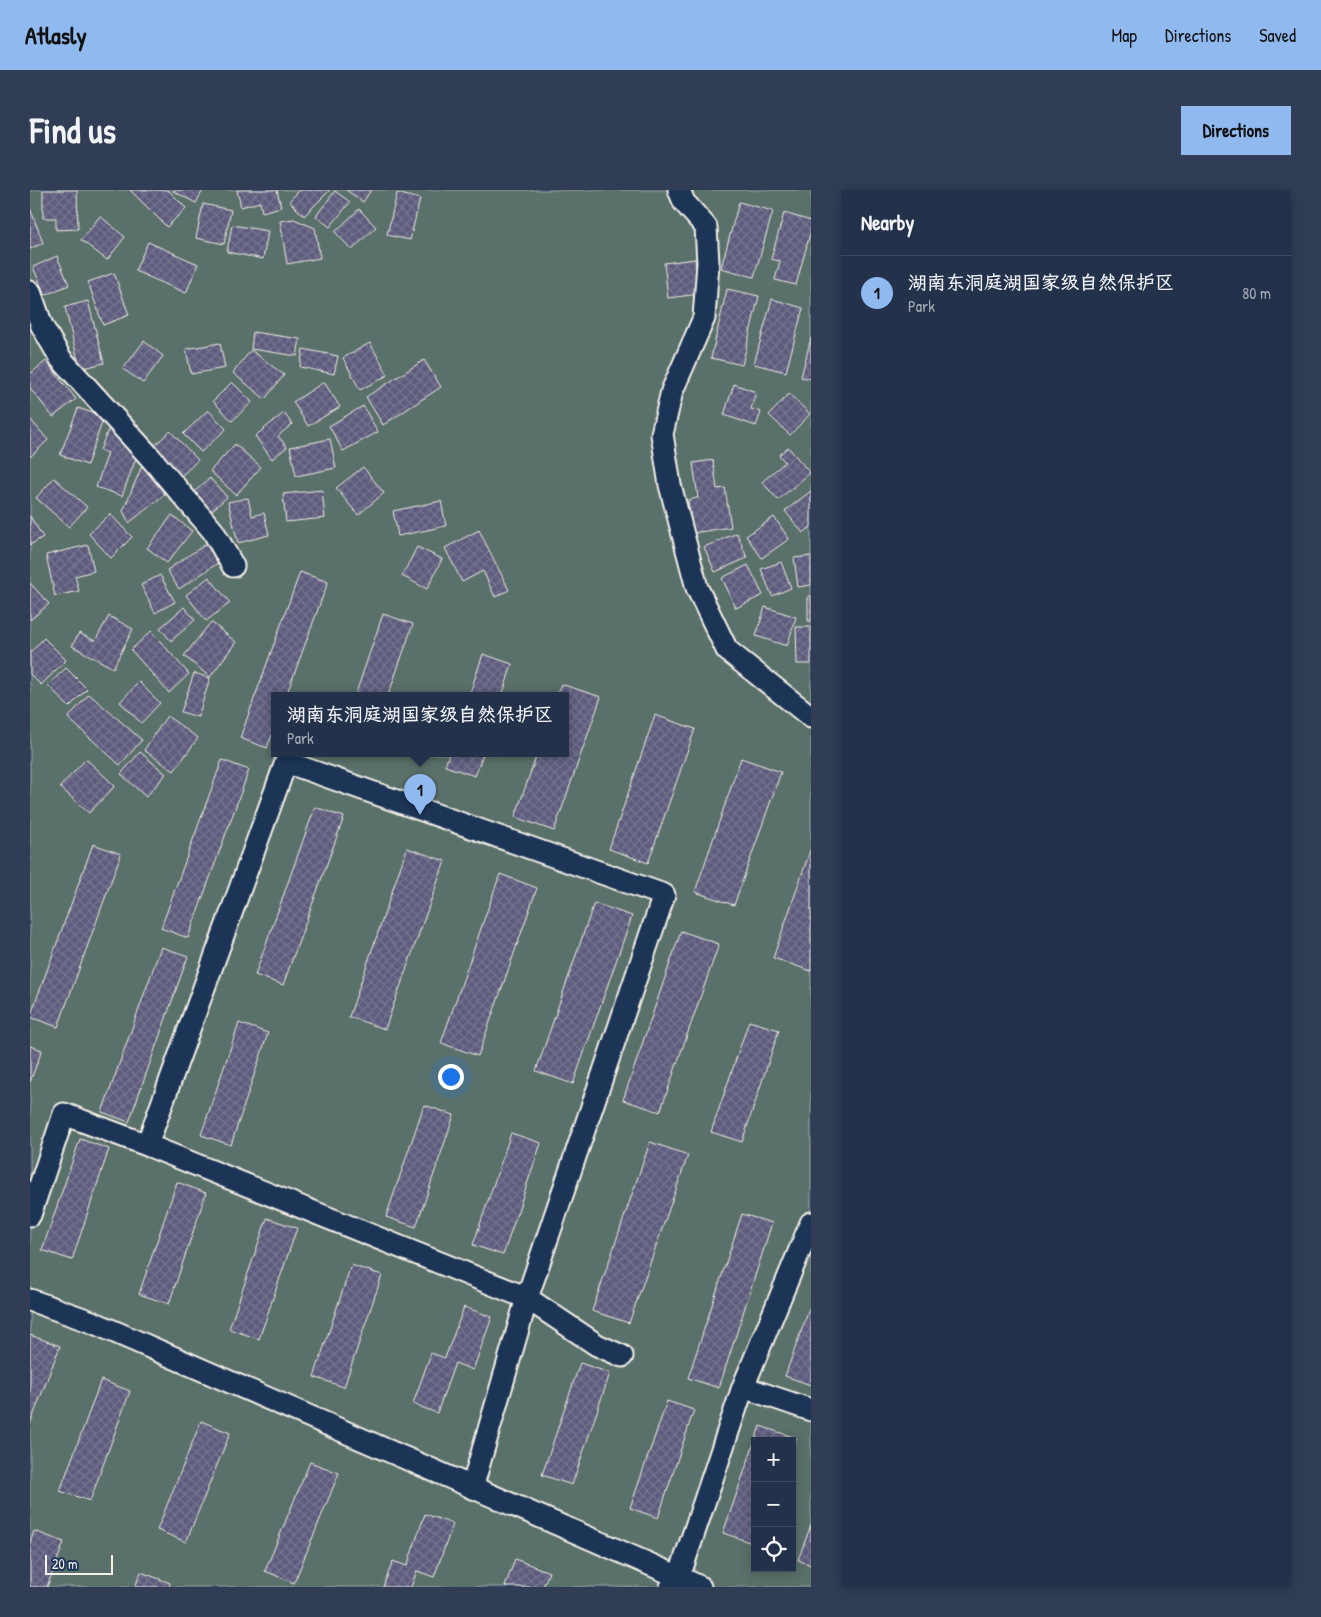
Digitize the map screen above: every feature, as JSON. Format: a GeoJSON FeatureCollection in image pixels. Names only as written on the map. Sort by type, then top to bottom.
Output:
{"type":"FeatureCollection","features":[{"type":"Feature","properties":{"kind":"street"},"geometry":{"type":"LineString","coordinates":[[679,190],[684,202],[706,226],[708,263],[704,318],[672,391],[662,434],[670,485],[697,588],[728,650],[807,709]]}},
{"type":"Feature","properties":{"kind":"street"},"geometry":{"type":"LineString","coordinates":[[30,292],[42,326],[62,359],[208,524],[233,566]]}},
{"type":"Feature","properties":{"kind":"street"},"geometry":{"type":"LineString","coordinates":[[148,1145],[286,762],[664,895],[527,1298],[472,1488]]}},
{"type":"Feature","properties":{"kind":"street"},"geometry":{"type":"LineString","coordinates":[[30,1215],[64,1114],[148,1145],[527,1298],[597,1345],[622,1356]]}},
{"type":"Feature","properties":{"kind":"street"},"geometry":{"type":"LineString","coordinates":[[675,1582],[743,1387],[811,1223]]}},
{"type":"Feature","properties":{"kind":"street"},"geometry":{"type":"LineString","coordinates":[[30,1300],[92,1322],[472,1488],[675,1582],[700,1587]]}},
{"type":"Feature","properties":{"kind":"street"},"geometry":{"type":"LineString","coordinates":[[743,1387],[811,1410]]}},
{"type":"Feature","properties":{"kind":"green space"},"geometry":{"type":"Polygon","coordinates":[[[30,190],[811,190],[811,1587],[30,1587],[30,190]]]}},
{"type":"Feature","properties":{"kind":"building"},"geometry":{"type":"Polygon","coordinates":[[[43,190],[77,190],[78,229],[56,230],[56,218],[43,218],[43,190]]]}},
{"type":"Feature","properties":{"kind":"building"},"geometry":{"type":"Polygon","coordinates":[[[130,190],[168,190],[186,208],[167,227],[130,190]]]}},
{"type":"Feature","properties":{"kind":"building"},"geometry":{"type":"Polygon","coordinates":[[[174,190],[203,190],[196,203],[174,190]]]}},
{"type":"Feature","properties":{"kind":"building"},"geometry":{"type":"Polygon","coordinates":[[[237,190],[277,190],[281,207],[262,212],[260,202],[241,207],[237,190]]]}},
{"type":"Feature","properties":{"kind":"building"},"geometry":{"type":"Polygon","coordinates":[[[300,190],[329,191],[304,216],[289,201],[300,190]]]}},
{"type":"Feature","properties":{"kind":"building"},"geometry":{"type":"Polygon","coordinates":[[[346,190],[371,190],[363,202],[346,190]]]}},
{"type":"Feature","properties":{"kind":"building"},"geometry":{"type":"Polygon","coordinates":[[[335,191],[350,202],[330,227],[316,216],[335,191]]]}},
{"type":"Feature","properties":{"kind":"building"},"geometry":{"type":"Polygon","coordinates":[[[397,193],[420,199],[410,240],[387,235],[397,193]]]}},
{"type":"Feature","properties":{"kind":"building"},"geometry":{"type":"Polygon","coordinates":[[[739,202],[773,211],[754,277],[721,268],[739,202]]]}},
{"type":"Feature","properties":{"kind":"building"},"geometry":{"type":"Polygon","coordinates":[[[203,204],[231,210],[224,244],[196,238],[203,204]]]}},
{"type":"Feature","properties":{"kind":"building"},"geometry":{"type":"Polygon","coordinates":[[[30,208],[43,243],[30,249],[30,208]]]}},
{"type":"Feature","properties":{"kind":"building"},"geometry":{"type":"Polygon","coordinates":[[[359,209],[376,227],[352,250],[335,232],[359,209]]]}},
{"type":"Feature","properties":{"kind":"building"},"geometry":{"type":"Polygon","coordinates":[[[784,213],[811,221],[811,230],[796,285],[775,280],[780,261],[771,259],[784,213]]]}},
{"type":"Feature","properties":{"kind":"building"},"geometry":{"type":"Polygon","coordinates":[[[100,216],[125,237],[107,260],[81,240],[100,216]]]}},
{"type":"Feature","properties":{"kind":"building"},"geometry":{"type":"Polygon","coordinates":[[[294,219],[315,228],[320,258],[287,264],[280,221],[294,219]]]}},
{"type":"Feature","properties":{"kind":"building"},"geometry":{"type":"Polygon","coordinates":[[[232,225],[268,231],[263,259],[227,252],[232,225]]]}},
{"type":"Feature","properties":{"kind":"building"},"geometry":{"type":"Polygon","coordinates":[[[148,242],[198,264],[186,293],[135,271],[148,242]]]}},
{"type":"Feature","properties":{"kind":"building"},"geometry":{"type":"Polygon","coordinates":[[[57,256],[69,285],[45,295],[33,267],[57,256]]]}},
{"type":"Feature","properties":{"kind":"building"},"geometry":{"type":"Polygon","coordinates":[[[695,259],[699,294],[668,298],[664,263],[695,259]]]}},
{"type":"Feature","properties":{"kind":"building"},"geometry":{"type":"Polygon","coordinates":[[[114,273],[129,315],[103,325],[88,282],[114,273]]]}},
{"type":"Feature","properties":{"kind":"building"},"geometry":{"type":"Polygon","coordinates":[[[727,289],[759,296],[742,365],[711,358],[727,289]]]}},
{"type":"Feature","properties":{"kind":"building"},"geometry":{"type":"Polygon","coordinates":[[[772,299],[803,308],[786,372],[754,364],[772,299]]]}},
{"type":"Feature","properties":{"kind":"building"},"geometry":{"type":"Polygon","coordinates":[[[88,301],[104,363],[80,369],[65,307],[88,301]]]}},
{"type":"Feature","properties":{"kind":"building"},"geometry":{"type":"Polygon","coordinates":[[[253,332],[300,339],[297,356],[251,349],[253,332]]]}},
{"type":"Feature","properties":{"kind":"building"},"geometry":{"type":"Polygon","coordinates":[[[811,338],[811,379],[801,377],[811,338]]]}},
{"type":"Feature","properties":{"kind":"building"},"geometry":{"type":"Polygon","coordinates":[[[144,341],[163,356],[143,383],[123,369],[144,341]]]}},
{"type":"Feature","properties":{"kind":"building"},"geometry":{"type":"Polygon","coordinates":[[[220,343],[225,368],[191,374],[186,349],[220,343]]]}},
{"type":"Feature","properties":{"kind":"building"},"geometry":{"type":"Polygon","coordinates":[[[370,343],[388,375],[360,390],[343,358],[370,343]]]}},
{"type":"Feature","properties":{"kind":"building"},"geometry":{"type":"Polygon","coordinates":[[[303,349],[338,356],[334,374],[300,367],[303,349]]]}},
{"type":"Feature","properties":{"kind":"building"},"geometry":{"type":"Polygon","coordinates":[[[251,350],[284,375],[265,399],[233,373],[251,350]]]}},
{"type":"Feature","properties":{"kind":"building"},"geometry":{"type":"Polygon","coordinates":[[[424,360],[441,387],[383,425],[366,397],[424,360]]]}},
{"type":"Feature","properties":{"kind":"building"},"geometry":{"type":"Polygon","coordinates":[[[46,361],[76,399],[53,417],[30,388],[30,374],[46,361]]]}},
{"type":"Feature","properties":{"kind":"building"},"geometry":{"type":"Polygon","coordinates":[[[232,382],[252,402],[232,421],[213,401],[232,382]]]}},
{"type":"Feature","properties":{"kind":"building"},"geometry":{"type":"Polygon","coordinates":[[[324,382],[340,407],[308,426],[293,402],[324,382]]]}},
{"type":"Feature","properties":{"kind":"building"},"geometry":{"type":"Polygon","coordinates":[[[734,384],[756,392],[751,409],[761,412],[756,426],[724,415],[734,384]]]}},
{"type":"Feature","properties":{"kind":"building"},"geometry":{"type":"Polygon","coordinates":[[[789,394],[810,414],[790,435],[769,415],[789,394]]]}},
{"type":"Feature","properties":{"kind":"building"},"geometry":{"type":"Polygon","coordinates":[[[363,406],[378,432],[343,451],[329,426],[363,406]]]}},
{"type":"Feature","properties":{"kind":"building"},"geometry":{"type":"Polygon","coordinates":[[[78,408],[104,417],[87,465],[60,455],[78,408]]]}},
{"type":"Feature","properties":{"kind":"building"},"geometry":{"type":"Polygon","coordinates":[[[208,410],[226,429],[201,452],[183,434],[208,410]]]}},
{"type":"Feature","properties":{"kind":"building"},"geometry":{"type":"Polygon","coordinates":[[[284,413],[292,424],[278,436],[287,447],[272,459],[255,436],[284,413]]]}},
{"type":"Feature","properties":{"kind":"building"},"geometry":{"type":"Polygon","coordinates":[[[30,419],[48,440],[30,457],[30,419]]]}},
{"type":"Feature","properties":{"kind":"building"},"geometry":{"type":"Polygon","coordinates":[[[108,430],[118,434],[136,458],[122,496],[96,487],[108,453],[100,450],[108,430]]]}},
{"type":"Feature","properties":{"kind":"building"},"geometry":{"type":"Polygon","coordinates":[[[170,431],[198,460],[179,478],[151,449],[170,431]]]}},
{"type":"Feature","properties":{"kind":"building"},"geometry":{"type":"Polygon","coordinates":[[[330,439],[336,468],[296,476],[290,447],[330,439]]]}},
{"type":"Feature","properties":{"kind":"building"},"geometry":{"type":"Polygon","coordinates":[[[235,444],[261,467],[236,495],[210,471],[235,444]]]}},
{"type":"Feature","properties":{"kind":"building"},"geometry":{"type":"Polygon","coordinates":[[[788,447],[810,473],[778,500],[762,482],[785,462],[779,455],[788,447]]]}},
{"type":"Feature","properties":{"kind":"building"},"geometry":{"type":"Polygon","coordinates":[[[713,460],[717,489],[725,488],[731,527],[693,533],[688,500],[698,498],[693,463],[713,460]]]}},
{"type":"Feature","properties":{"kind":"building"},"geometry":{"type":"Polygon","coordinates":[[[142,466],[165,494],[129,523],[123,511],[142,466]]]}},
{"type":"Feature","properties":{"kind":"building"},"geometry":{"type":"Polygon","coordinates":[[[363,467],[384,493],[358,515],[336,488],[363,467]]]}},
{"type":"Feature","properties":{"kind":"building"},"geometry":{"type":"Polygon","coordinates":[[[54,478],[87,507],[69,527],[36,498],[54,478]]]}},
{"type":"Feature","properties":{"kind":"building"},"geometry":{"type":"Polygon","coordinates":[[[210,478],[227,497],[210,512],[193,493],[210,478]]]}},
{"type":"Feature","properties":{"kind":"building"},"geometry":{"type":"Polygon","coordinates":[[[322,490],[325,518],[286,522],[283,494],[322,490]]]}},
{"type":"Feature","properties":{"kind":"building"},"geometry":{"type":"Polygon","coordinates":[[[811,491],[811,527],[803,533],[785,511],[811,491]]]}},
{"type":"Feature","properties":{"kind":"building"},"geometry":{"type":"Polygon","coordinates":[[[248,498],[252,516],[264,513],[269,535],[238,543],[228,502],[248,498]]]}},
{"type":"Feature","properties":{"kind":"building"},"geometry":{"type":"Polygon","coordinates":[[[441,501],[446,526],[398,536],[393,511],[441,501]]]}},
{"type":"Feature","properties":{"kind":"building"},"geometry":{"type":"Polygon","coordinates":[[[110,514],[132,537],[111,558],[89,534],[110,514]]]}},
{"type":"Feature","properties":{"kind":"building"},"geometry":{"type":"Polygon","coordinates":[[[172,515],[192,531],[167,563],[147,548],[172,515]]]}},
{"type":"Feature","properties":{"kind":"building"},"geometry":{"type":"Polygon","coordinates":[[[30,516],[43,537],[30,545],[30,516]]]}},
{"type":"Feature","properties":{"kind":"building"},"geometry":{"type":"Polygon","coordinates":[[[774,517],[789,539],[762,558],[746,536],[774,517]]]}},
{"type":"Feature","properties":{"kind":"building"},"geometry":{"type":"Polygon","coordinates":[[[479,530],[509,590],[495,597],[483,571],[462,582],[445,548],[479,530]]]}},
{"type":"Feature","properties":{"kind":"building"},"geometry":{"type":"Polygon","coordinates":[[[737,533],[747,558],[715,572],[704,547],[737,533]]]}},
{"type":"Feature","properties":{"kind":"building"},"geometry":{"type":"Polygon","coordinates":[[[206,544],[218,563],[179,589],[167,570],[206,544]]]}},
{"type":"Feature","properties":{"kind":"building"},"geometry":{"type":"Polygon","coordinates":[[[88,545],[94,571],[75,576],[79,591],[55,596],[46,555],[88,545]]]}},
{"type":"Feature","properties":{"kind":"building"},"geometry":{"type":"Polygon","coordinates":[[[417,547],[442,559],[427,589],[402,576],[417,547]]]}},
{"type":"Feature","properties":{"kind":"building"},"geometry":{"type":"Polygon","coordinates":[[[811,556],[811,585],[798,587],[794,558],[811,556]]]}},
{"type":"Feature","properties":{"kind":"building"},"geometry":{"type":"Polygon","coordinates":[[[781,562],[791,588],[772,596],[761,569],[781,562]]]}},
{"type":"Feature","properties":{"kind":"building"},"geometry":{"type":"Polygon","coordinates":[[[748,565],[763,595],[736,608],[722,578],[748,565]]]}},
{"type":"Feature","properties":{"kind":"building"},"geometry":{"type":"Polygon","coordinates":[[[300,572],[328,582],[287,692],[271,692],[271,738],[267,748],[240,738],[300,572]]]}},
{"type":"Feature","properties":{"kind":"building"},"geometry":{"type":"Polygon","coordinates":[[[160,575],[175,602],[155,613],[141,585],[160,575]]]}},
{"type":"Feature","properties":{"kind":"building"},"geometry":{"type":"Polygon","coordinates":[[[209,577],[230,603],[206,621],[186,595],[209,577]]]}},
{"type":"Feature","properties":{"kind":"building"},"geometry":{"type":"Polygon","coordinates":[[[30,583],[49,604],[30,620],[30,583]]]}},
{"type":"Feature","properties":{"kind":"building"},"geometry":{"type":"Polygon","coordinates":[[[808,596],[811,596],[811,621],[808,621],[808,596]]]}},
{"type":"Feature","properties":{"kind":"building"},"geometry":{"type":"Polygon","coordinates":[[[184,607],[195,620],[171,641],[160,628],[184,607]]]}},
{"type":"Feature","properties":{"kind":"building"},"geometry":{"type":"Polygon","coordinates":[[[765,607],[796,617],[787,646],[756,636],[765,607]]]}},
{"type":"Feature","properties":{"kind":"building"},"geometry":{"type":"Polygon","coordinates":[[[383,614],[413,624],[389,692],[356,692],[383,614]]]}},
{"type":"Feature","properties":{"kind":"building"},"geometry":{"type":"Polygon","coordinates":[[[109,616],[133,629],[113,668],[72,646],[79,633],[95,641],[109,616]]]}},
{"type":"Feature","properties":{"kind":"building"},"geometry":{"type":"Polygon","coordinates":[[[211,622],[236,642],[210,677],[184,656],[211,622]]]}},
{"type":"Feature","properties":{"kind":"building"},"geometry":{"type":"Polygon","coordinates":[[[796,627],[811,627],[811,664],[797,664],[796,627]]]}},
{"type":"Feature","properties":{"kind":"building"},"geometry":{"type":"Polygon","coordinates":[[[151,631],[189,674],[169,693],[131,650],[151,631]]]}},
{"type":"Feature","properties":{"kind":"building"},"geometry":{"type":"Polygon","coordinates":[[[44,638],[66,660],[41,685],[30,674],[30,653],[44,638]]]}},
{"type":"Feature","properties":{"kind":"building"},"geometry":{"type":"Polygon","coordinates":[[[483,654],[512,664],[503,692],[470,692],[483,654]]]}},
{"type":"Feature","properties":{"kind":"building"},"geometry":{"type":"Polygon","coordinates":[[[66,668],[87,689],[69,707],[48,685],[66,668]]]}},
{"type":"Feature","properties":{"kind":"building"},"geometry":{"type":"Polygon","coordinates":[[[194,673],[210,678],[198,717],[181,712],[194,673]]]}},
{"type":"Feature","properties":{"kind":"building"},"geometry":{"type":"Polygon","coordinates":[[[139,682],[160,703],[141,723],[120,702],[139,682]]]}},
{"type":"Feature","properties":{"kind":"building"},"geometry":{"type":"Polygon","coordinates":[[[561,684],[601,697],[554,831],[515,817],[536,757],[569,757],[569,692],[558,692],[561,684]]]}},
{"type":"Feature","properties":{"kind":"building"},"geometry":{"type":"Polygon","coordinates":[[[89,694],[142,740],[120,765],[68,718],[89,694]]]}},
{"type":"Feature","properties":{"kind":"building"},"geometry":{"type":"Polygon","coordinates":[[[655,715],[695,729],[648,863],[609,849],[655,715]]]}},
{"type":"Feature","properties":{"kind":"building"},"geometry":{"type":"Polygon","coordinates":[[[167,716],[198,738],[174,771],[144,750],[167,716]]]}},
{"type":"Feature","properties":{"kind":"building"},"geometry":{"type":"Polygon","coordinates":[[[140,752],[166,774],[146,797],[121,774],[140,752]]]}},
{"type":"Feature","properties":{"kind":"building"},"geometry":{"type":"Polygon","coordinates":[[[448,757],[482,757],[475,776],[445,766],[448,757]]]}},
{"type":"Feature","properties":{"kind":"building"},"geometry":{"type":"Polygon","coordinates":[[[741,758],[781,772],[734,905],[695,892],[741,758]]]}},
{"type":"Feature","properties":{"kind":"building"},"geometry":{"type":"Polygon","coordinates":[[[86,759],[115,786],[89,813],[60,787],[86,759]]]}},
{"type":"Feature","properties":{"kind":"building"},"geometry":{"type":"Polygon","coordinates":[[[222,760],[249,770],[188,938],[161,928],[222,760]]]}},
{"type":"Feature","properties":{"kind":"building"},"geometry":{"type":"Polygon","coordinates":[[[315,807],[344,817],[283,985],[255,975],[315,807]]]}},
{"type":"Feature","properties":{"kind":"building"},"geometry":{"type":"Polygon","coordinates":[[[93,844],[121,854],[58,1027],[30,1017],[93,844]]]}},
{"type":"Feature","properties":{"kind":"building"},"geometry":{"type":"Polygon","coordinates":[[[407,848],[445,861],[385,1029],[349,1017],[407,848]]]}},
{"type":"Feature","properties":{"kind":"building"},"geometry":{"type":"Polygon","coordinates":[[[811,848],[811,971],[773,958],[811,848]]]}},
{"type":"Feature","properties":{"kind":"building"},"geometry":{"type":"Polygon","coordinates":[[[500,874],[537,888],[478,1056],[441,1043],[500,874]]]}},
{"type":"Feature","properties":{"kind":"building"},"geometry":{"type":"Polygon","coordinates":[[[594,903],[632,916],[573,1084],[536,1071],[594,903]]]}},
{"type":"Feature","properties":{"kind":"building"},"geometry":{"type":"Polygon","coordinates":[[[681,931],[719,944],[660,1112],[623,1100],[681,931]]]}},
{"type":"Feature","properties":{"kind":"building"},"geometry":{"type":"Polygon","coordinates":[[[161,947],[188,956],[129,1122],[102,1112],[161,947]]]}},
{"type":"Feature","properties":{"kind":"building"},"geometry":{"type":"Polygon","coordinates":[[[749,1021],[779,1030],[742,1142],[711,1132],[749,1021]]]}},
{"type":"Feature","properties":{"kind":"building"},"geometry":{"type":"Polygon","coordinates":[[[239,1023],[268,1033],[231,1145],[201,1135],[239,1023]]]}},
{"type":"Feature","properties":{"kind":"building"},"geometry":{"type":"Polygon","coordinates":[[[30,1046],[42,1050],[30,1082],[30,1046]]]}},
{"type":"Feature","properties":{"kind":"building"},"geometry":{"type":"Polygon","coordinates":[[[424,1105],[454,1115],[416,1227],[386,1217],[424,1105]]]}},
{"type":"Feature","properties":{"kind":"building"},"geometry":{"type":"Polygon","coordinates":[[[511,1133],[541,1143],[503,1255],[473,1245],[511,1133]]]}},
{"type":"Feature","properties":{"kind":"building"},"geometry":{"type":"Polygon","coordinates":[[[80,1139],[109,1149],[72,1260],[42,1250],[80,1139]]]}},
{"type":"Feature","properties":{"kind":"building"},"geometry":{"type":"Polygon","coordinates":[[[650,1142],[688,1155],[629,1323],[592,1311],[650,1142]]]}},
{"type":"Feature","properties":{"kind":"building"},"geometry":{"type":"Polygon","coordinates":[[[177,1182],[206,1193],[169,1304],[139,1294],[177,1182]]]}},
{"type":"Feature","properties":{"kind":"building"},"geometry":{"type":"Polygon","coordinates":[[[742,1214],[772,1223],[719,1388],[688,1378],[742,1214]]]}},
{"type":"Feature","properties":{"kind":"building"},"geometry":{"type":"Polygon","coordinates":[[[267,1218],[297,1228],[259,1339],[229,1329],[267,1218]]]}},
{"type":"Feature","properties":{"kind":"building"},"geometry":{"type":"Polygon","coordinates":[[[351,1265],[382,1275],[344,1387],[314,1377],[351,1265]]]}},
{"type":"Feature","properties":{"kind":"building"},"geometry":{"type":"Polygon","coordinates":[[[811,1304],[811,1385],[785,1376],[811,1304]]]}},
{"type":"Feature","properties":{"kind":"building"},"geometry":{"type":"Polygon","coordinates":[[[464,1307],[492,1317],[473,1370],[455,1363],[437,1413],[413,1404],[431,1353],[445,1358],[464,1307]]]}},
{"type":"Feature","properties":{"kind":"building"},"geometry":{"type":"Polygon","coordinates":[[[30,1335],[60,1346],[30,1424],[30,1335]]]}},
{"type":"Feature","properties":{"kind":"building"},"geometry":{"type":"Polygon","coordinates":[[[580,1363],[610,1373],[572,1485],[542,1475],[580,1363]]]}},
{"type":"Feature","properties":{"kind":"building"},"geometry":{"type":"Polygon","coordinates":[[[101,1380],[130,1391],[90,1501],[60,1491],[101,1380]]]}},
{"type":"Feature","properties":{"kind":"building"},"geometry":{"type":"Polygon","coordinates":[[[667,1401],[694,1410],[658,1518],[630,1508],[667,1401]]]}},
{"type":"Feature","properties":{"kind":"building"},"geometry":{"type":"Polygon","coordinates":[[[201,1421],[230,1433],[186,1542],[157,1530],[201,1421]]]}},
{"type":"Feature","properties":{"kind":"building"},"geometry":{"type":"Polygon","coordinates":[[[760,1426],[793,1437],[756,1437],[760,1426]]]}},
{"type":"Feature","properties":{"kind":"building"},"geometry":{"type":"Polygon","coordinates":[[[751,1452],[751,1543],[723,1533],[751,1452]]]}},
{"type":"Feature","properties":{"kind":"building"},"geometry":{"type":"Polygon","coordinates":[[[310,1462],[339,1473],[294,1583],[265,1571],[310,1462]]]}},
{"type":"Feature","properties":{"kind":"building"},"geometry":{"type":"Polygon","coordinates":[[[425,1514],[453,1524],[434,1577],[417,1571],[411,1587],[383,1587],[393,1561],[407,1566],[425,1514]]]}},
{"type":"Feature","properties":{"kind":"building"},"geometry":{"type":"Polygon","coordinates":[[[811,1525],[811,1565],[798,1560],[811,1525]]]}},
{"type":"Feature","properties":{"kind":"building"},"geometry":{"type":"Polygon","coordinates":[[[34,1531],[64,1542],[47,1587],[30,1587],[30,1543],[34,1531]]]}},
{"type":"Feature","properties":{"kind":"building"},"geometry":{"type":"Polygon","coordinates":[[[515,1559],[549,1572],[543,1587],[505,1587],[515,1559]]]}},
{"type":"Feature","properties":{"kind":"building"},"geometry":{"type":"Polygon","coordinates":[[[141,1572],[170,1583],[169,1587],[135,1587],[141,1572]]]}},
{"type":"Feature","properties":{"kind":"place","name":"湖南东洞庭湖国家级自然保护区"},"geometry":{"type":"Point","coordinates":[420,815]}}]}
